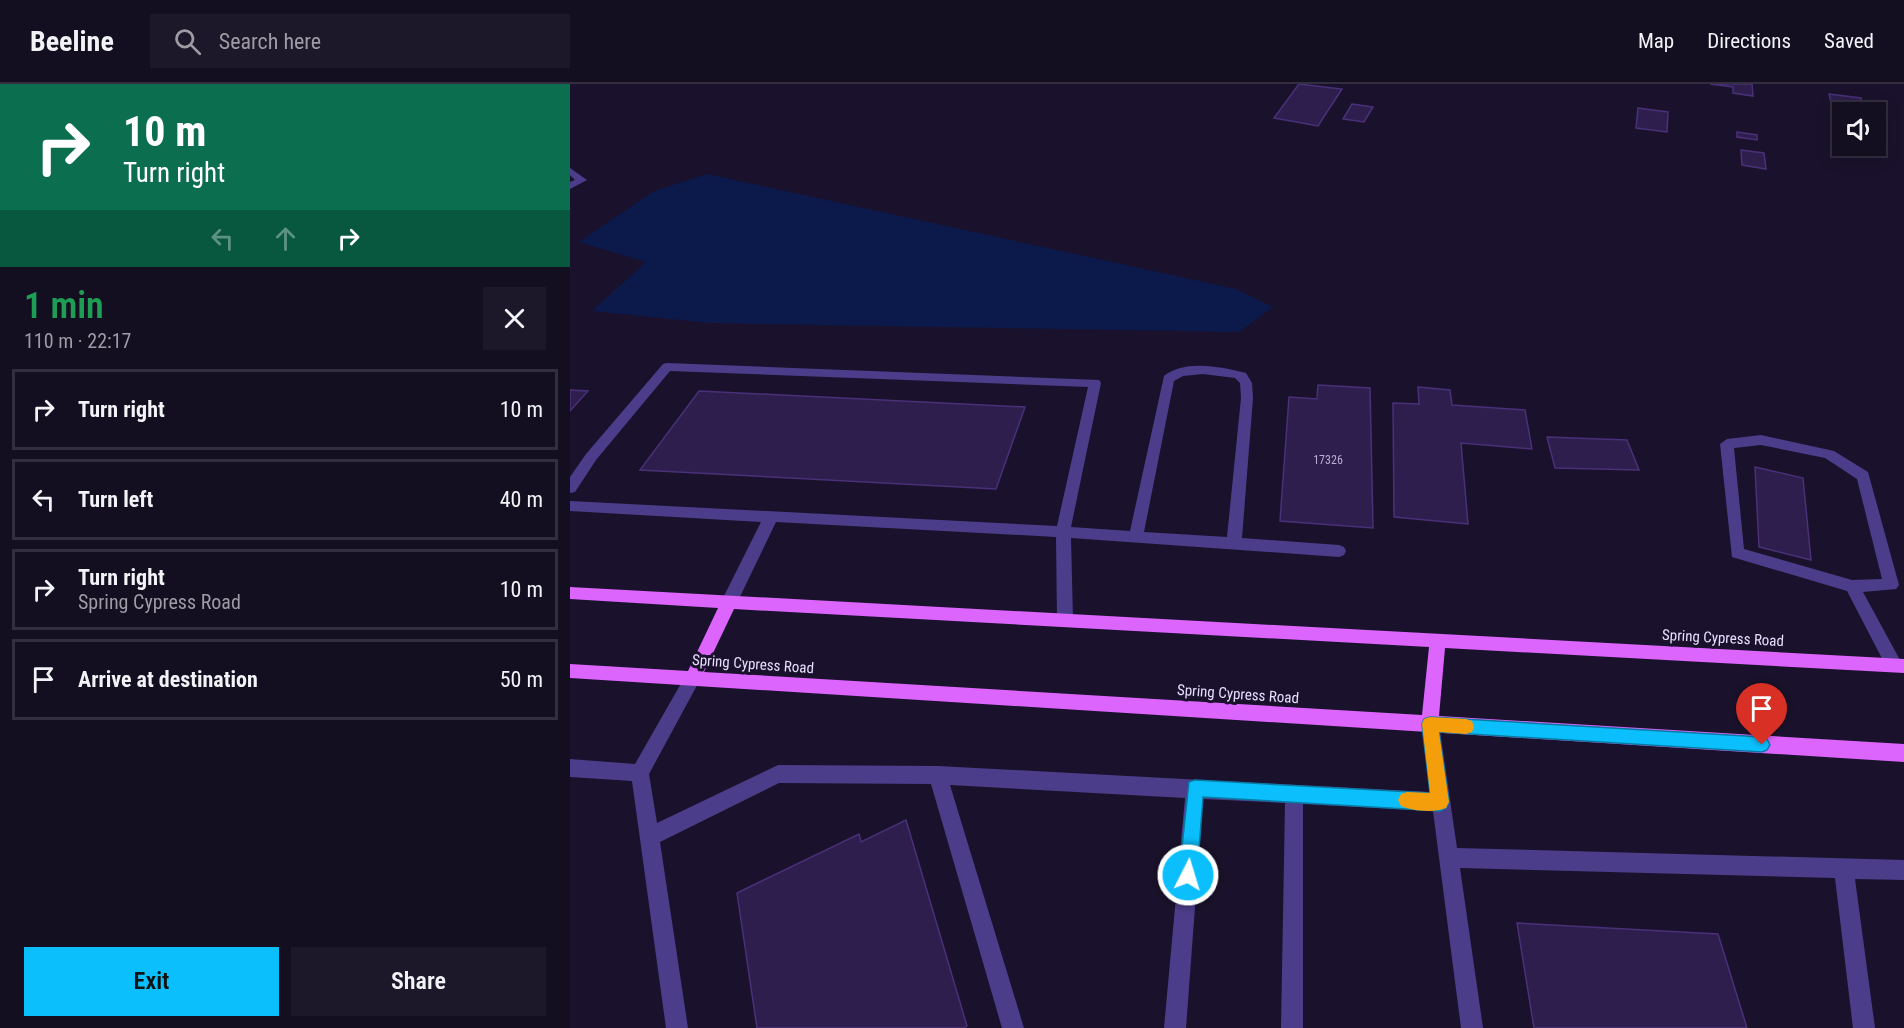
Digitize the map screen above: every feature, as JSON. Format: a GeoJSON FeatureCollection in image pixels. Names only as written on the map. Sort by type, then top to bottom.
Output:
{"type":"FeatureCollection","features":[{"type":"Feature","properties":{"kind":"main road","name":"Spring Cypress Road"},"geometry":{"type":"LineString","coordinates":[[570,593],[1899,666]]}},
{"type":"Feature","properties":{"kind":"main road"},"geometry":{"type":"LineString","coordinates":[[693,678],[729,602]]}},
{"type":"Feature","properties":{"kind":"main road"},"geometry":{"type":"LineString","coordinates":[[1430,724],[1438,640]]}},
{"type":"Feature","properties":{"kind":"main road","name":"Spring Cypress Road"},"geometry":{"type":"LineString","coordinates":[[570,671],[1904,753]]}},
{"type":"Feature","properties":{"kind":"lane"},"geometry":{"type":"LineString","coordinates":[[570,171],[582,180],[570,186]]}},
{"type":"Feature","properties":{"kind":"lane"},"geometry":{"type":"LineString","coordinates":[[570,488],[591,457],[645,397],[667,367],[1095,383],[1063,532],[1065,620]]}},
{"type":"Feature","properties":{"kind":"lane"},"geometry":{"type":"LineString","coordinates":[[1136,537],[1168,379],[1172,374],[1181,370],[1231,372],[1242,376],[1246,383],[1247,398],[1234,544]]}},
{"type":"Feature","properties":{"kind":"lane"},"geometry":{"type":"LineString","coordinates":[[1852,586],[1891,585],[1863,476],[1829,454],[1761,440],[1726,444],[1737,553],[1852,586],[1899,666]]}},
{"type":"Feature","properties":{"kind":"lane"},"geometry":{"type":"LineString","coordinates":[[570,506],[1063,532],[1338,551]]}},
{"type":"Feature","properties":{"kind":"lane"},"geometry":{"type":"LineString","coordinates":[[729,602],[771,517]]}},
{"type":"Feature","properties":{"kind":"lane"},"geometry":{"type":"LineString","coordinates":[[676,1028],[640,773],[693,678]]}},
{"type":"Feature","properties":{"kind":"lane"},"geometry":{"type":"LineString","coordinates":[[1430,724],[1472,1028]]}},
{"type":"Feature","properties":{"kind":"lane"},"geometry":{"type":"LineString","coordinates":[[570,768],[640,773]]}},
{"type":"Feature","properties":{"kind":"lane"},"geometry":{"type":"LineString","coordinates":[[649,837],[778,774],[938,775],[1440,802]]}},
{"type":"Feature","properties":{"kind":"lane"},"geometry":{"type":"LineString","coordinates":[[938,775],[1013,1028]]}},
{"type":"Feature","properties":{"kind":"lane"},"geometry":{"type":"LineString","coordinates":[[1175,1028],[1195,788]]}},
{"type":"Feature","properties":{"kind":"lane"},"geometry":{"type":"LineString","coordinates":[[1292,1028],[1294,794]]}},
{"type":"Feature","properties":{"kind":"lane"},"geometry":{"type":"LineString","coordinates":[[1449,858],[1904,870]]}},
{"type":"Feature","properties":{"kind":"lane"},"geometry":{"type":"LineString","coordinates":[[1844,868],[1864,1028]]}},
{"type":"Feature","properties":{"kind":"shaded area"},"geometry":{"type":"Polygon","coordinates":[[[707,174],[1236,289],[1273,307],[1239,332],[709,323],[592,311],[646,262],[579,242],[654,191],[707,174]]]}},
{"type":"Feature","properties":{"kind":"building"},"geometry":{"type":"Polygon","coordinates":[[[1299,84],[1342,89],[1318,126],[1274,118],[1299,84]]]}},
{"type":"Feature","properties":{"kind":"building"},"geometry":{"type":"Polygon","coordinates":[[[1710,84],[1752,84],[1753,96],[1733,93],[1733,87],[1710,84]]]}},
{"type":"Feature","properties":{"kind":"building"},"geometry":{"type":"Polygon","coordinates":[[[1829,94],[1861,98],[1862,102],[1832,102],[1832,108],[1829,94]]]}},
{"type":"Feature","properties":{"kind":"building"},"geometry":{"type":"Polygon","coordinates":[[[1352,104],[1373,107],[1364,122],[1343,119],[1352,104]]]}},
{"type":"Feature","properties":{"kind":"building"},"geometry":{"type":"Polygon","coordinates":[[[1638,108],[1668,112],[1667,132],[1636,128],[1638,108]]]}},
{"type":"Feature","properties":{"kind":"building"},"geometry":{"type":"Polygon","coordinates":[[[1737,132],[1757,135],[1757,140],[1737,137],[1737,132]]]}},
{"type":"Feature","properties":{"kind":"building"},"geometry":{"type":"Polygon","coordinates":[[[1741,150],[1764,153],[1766,169],[1742,165],[1741,150]]]}},
{"type":"Feature","properties":{"kind":"building"},"geometry":{"type":"Polygon","coordinates":[[[1318,385],[1370,388],[1373,528],[1280,521],[1289,397],[1317,399],[1318,385]]]}},
{"type":"Feature","properties":{"kind":"building"},"geometry":{"type":"Polygon","coordinates":[[[1418,387],[1450,390],[1452,405],[1525,410],[1532,449],[1461,443],[1468,524],[1394,517],[1393,403],[1419,404],[1418,387]]]}},
{"type":"Feature","properties":{"kind":"building"},"geometry":{"type":"Polygon","coordinates":[[[570,390],[588,391],[570,411],[570,390]]]}},
{"type":"Feature","properties":{"kind":"building"},"geometry":{"type":"Polygon","coordinates":[[[699,391],[1025,407],[996,489],[640,470],[699,391]]]}},
{"type":"Feature","properties":{"kind":"building"},"geometry":{"type":"Polygon","coordinates":[[[1547,437],[1627,440],[1639,470],[1555,468],[1547,437]]]}},
{"type":"Feature","properties":{"kind":"building"},"geometry":{"type":"Polygon","coordinates":[[[1755,467],[1803,478],[1811,560],[1759,547],[1755,467]]]}},
{"type":"Feature","properties":{"kind":"building"},"geometry":{"type":"Polygon","coordinates":[[[906,820],[967,1026],[964,1028],[757,1028],[737,893],[859,834],[861,842],[906,820]]]}},
{"type":"Feature","properties":{"kind":"building"},"geometry":{"type":"Polygon","coordinates":[[[1517,923],[1718,934],[1747,1028],[1534,1028],[1517,923]]]}},
{"type":"Feature","properties":{"kind":"slow traffic"},"geometry":{"type":"LineString","coordinates":[[1407,800],[1440,802],[1430,724],[1466,727]]}},
{"type":"Feature","properties":{"kind":"route"},"geometry":{"type":"LineString","coordinates":[[1188,875],[1195,788],[1440,802],[1430,724],[1762,745]]}}]}
